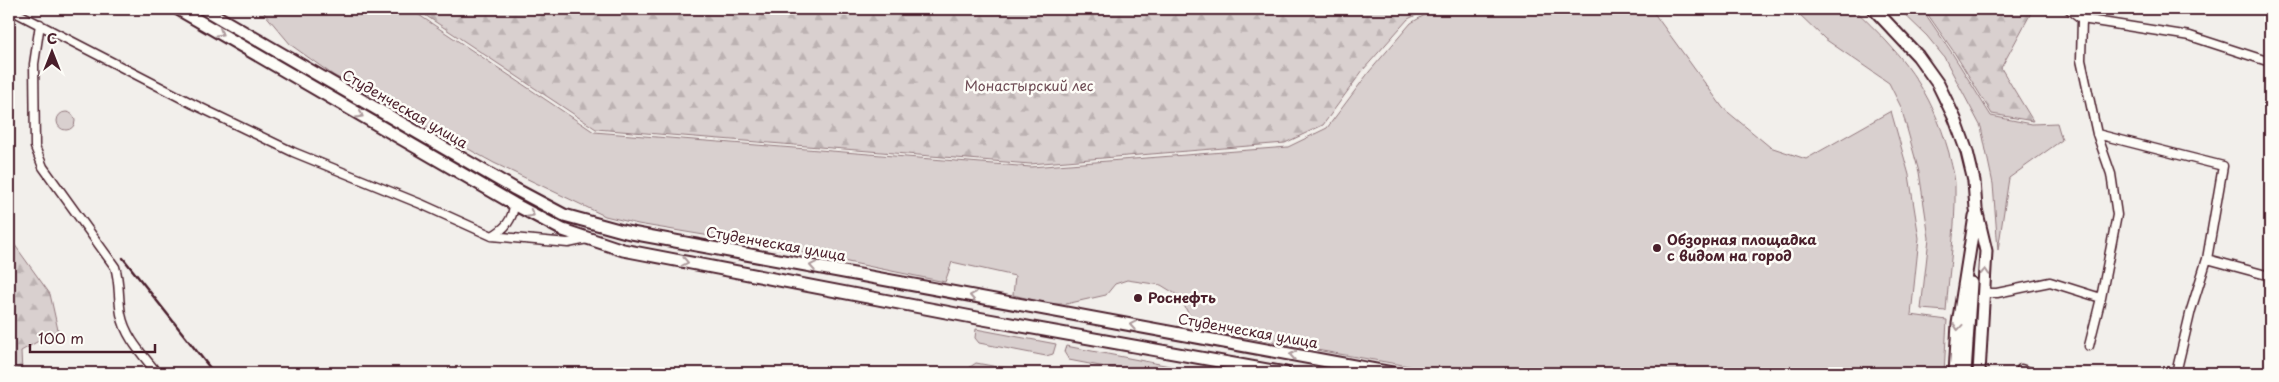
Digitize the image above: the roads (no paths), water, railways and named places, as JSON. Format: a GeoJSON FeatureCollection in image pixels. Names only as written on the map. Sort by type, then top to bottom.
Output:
{"type":"FeatureCollection","features":[{"type":"Feature","properties":{"kind":"main road","name":"Студенческая улица"},"geometry":{"type":"LineString","coordinates":[[178,9],[514,204],[563,230],[587,239],[623,250],[972,317],[1286,373]]}},
{"type":"Feature","properties":{"kind":"main road","name":"Студенческая улица"},"geometry":{"type":"LineString","coordinates":[[204,9],[301,67],[564,215],[636,234],[1392,373]]}},
{"type":"Feature","properties":{"kind":"main road"},"geometry":{"type":"LineString","coordinates":[[1874,9],[1918,56],[1938,84],[1955,119],[1967,152],[1974,181],[1976,209],[1965,373]]}},
{"type":"Feature","properties":{"kind":"main road"},"geometry":{"type":"LineString","coordinates":[[1976,209],[1986,251],[1978,373]]}},
{"type":"Feature","properties":{"kind":"main road"},"geometry":{"type":"LineString","coordinates":[[1955,373],[1958,324],[1976,209]]}},
{"type":"Feature","properties":{"kind":"street"},"geometry":{"type":"LineString","coordinates":[[9,9],[193,104],[285,148],[421,204],[492,236],[568,243],[587,239]]}},
{"type":"Feature","properties":{"kind":"street"},"geometry":{"type":"LineString","coordinates":[[2069,9],[2082,18],[2190,36],[2270,62]]}},
{"type":"Feature","properties":{"kind":"street"},"geometry":{"type":"LineString","coordinates":[[2082,18],[2081,60],[2097,134],[2112,174],[2117,215],[2101,298],[2088,346]]}},
{"type":"Feature","properties":{"kind":"street"},"geometry":{"type":"LineString","coordinates":[[40,24],[34,64],[35,147],[43,166],[115,267],[119,278],[121,314],[127,333],[157,373]]}},
{"type":"Feature","properties":{"kind":"street"},"geometry":{"type":"LineString","coordinates":[[2097,134],[2223,166],[2207,259],[2176,373]]}},
{"type":"Feature","properties":{"kind":"street"},"geometry":{"type":"LineString","coordinates":[[492,236],[504,229],[513,214],[514,204]]}},
{"type":"Feature","properties":{"kind":"street"},"geometry":{"type":"LineString","coordinates":[[2207,259],[2270,276]]}},
{"type":"Feature","properties":{"kind":"street"},"geometry":{"type":"LineString","coordinates":[[1984,293],[1997,293],[2050,282],[2101,298]]}},
{"type":"Feature","properties":{"kind":"street"},"geometry":{"type":"LineString","coordinates":[[2021,369],[2033,373]]}},
{"type":"Feature","properties":{"kind":"railway"},"geometry":{"type":"LineString","coordinates":[[123,258],[214,373]]}},
{"type":"Feature","properties":{"kind":"place","name":"Обзорная площадка с видом на город"},"geometry":{"type":"Point","coordinates":[1657,248]}},
{"type":"Feature","properties":{"kind":"place","name":"Роснефть"},"geometry":{"type":"Point","coordinates":[1138,298]}},
{"type":"Feature","properties":{"kind":"park label","name":"Монастырский лес"},"geometry":{"type":"Point","coordinates":[1029,86]}}]}
